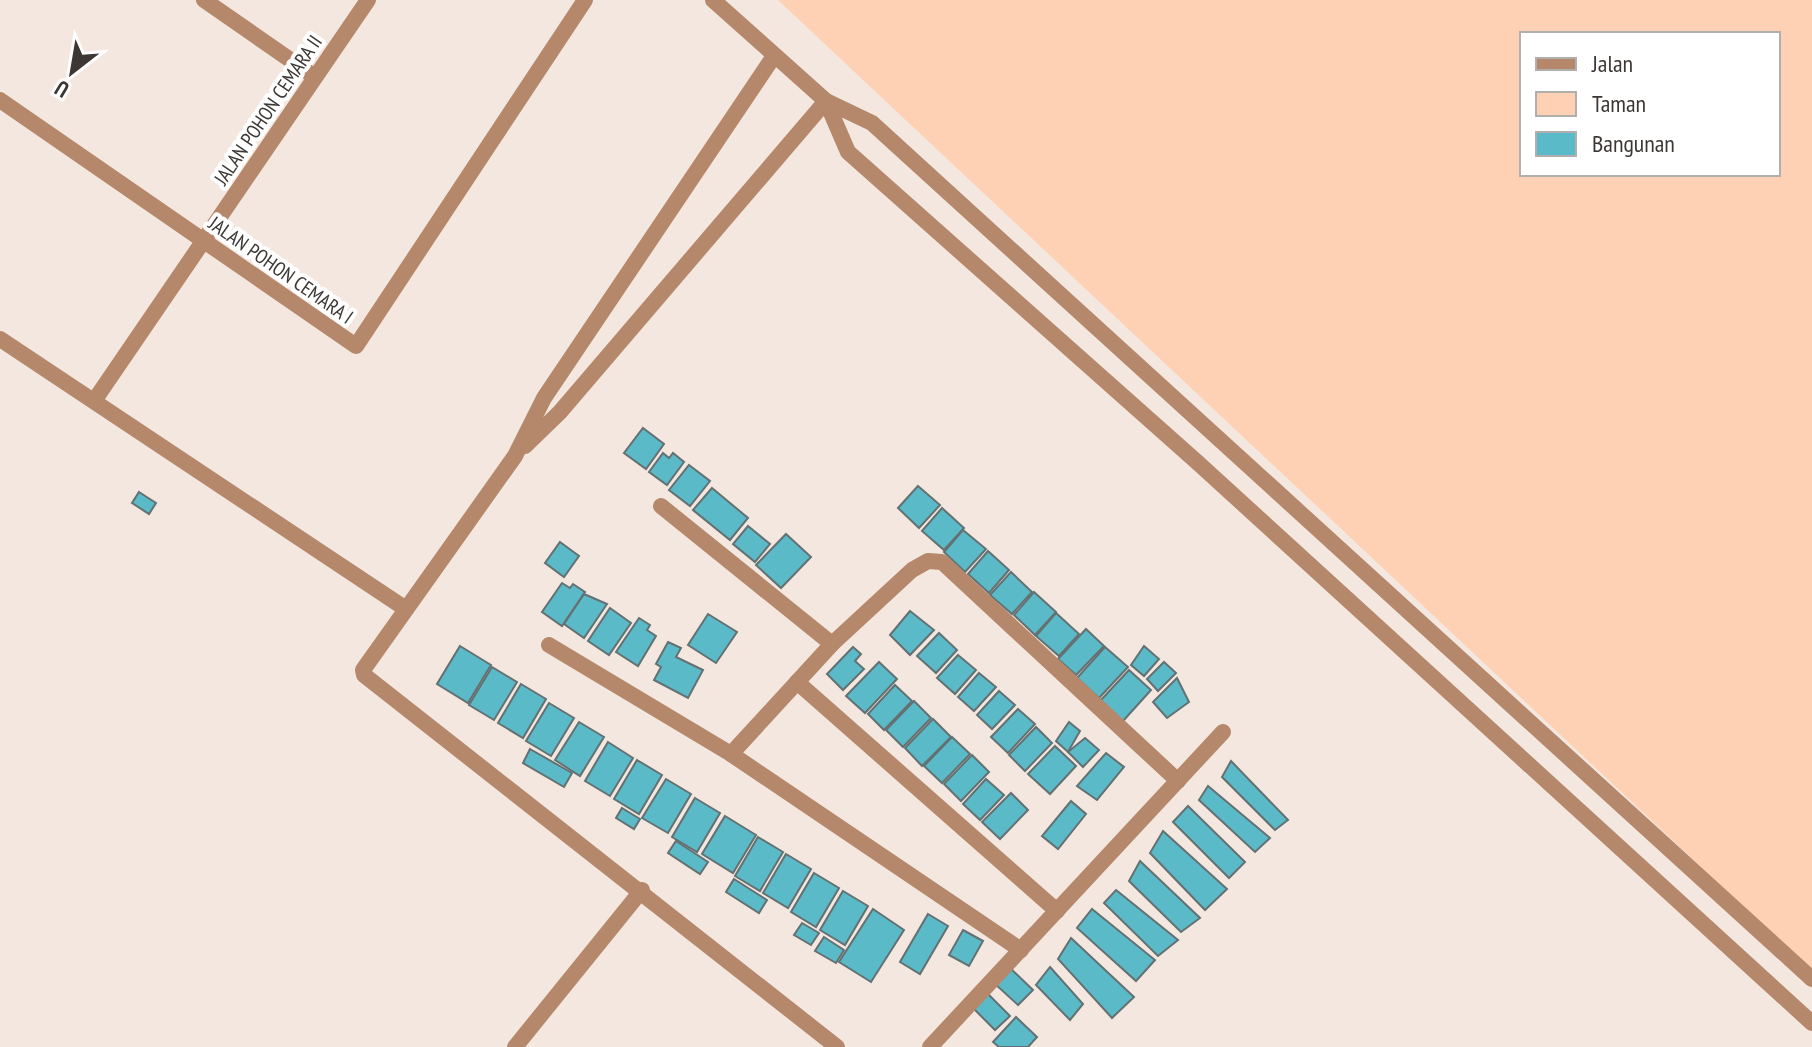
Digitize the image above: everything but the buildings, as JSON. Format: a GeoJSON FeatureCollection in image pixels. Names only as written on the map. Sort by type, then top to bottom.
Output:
{"type":"FeatureCollection","features":[{"type":"Feature","properties":{"kind":"street"},"geometry":{"type":"LineString","coordinates":[[204,0],[315,77]]}},
{"type":"Feature","properties":{"kind":"street","name":"JALAN POHON CEMARA II"},"geometry":{"type":"LineString","coordinates":[[94,401],[368,0]]}},
{"type":"Feature","properties":{"kind":"street","name":"JALAN POHON CEMARA I"},"geometry":{"type":"LineString","coordinates":[[0,100],[356,346],[585,0]]}},
{"type":"Feature","properties":{"kind":"street"},"geometry":{"type":"LineString","coordinates":[[713,0],[826,101],[872,123],[1229,452],[1812,979]]}},
{"type":"Feature","properties":{"kind":"street"},"geometry":{"type":"LineString","coordinates":[[774,56],[544,398],[515,456],[365,665],[364,675],[642,890],[837,1047]]}},
{"type":"Feature","properties":{"kind":"street"},"geometry":{"type":"LineString","coordinates":[[515,456],[560,412],[826,101]]}},
{"type":"Feature","properties":{"kind":"street"},"geometry":{"type":"LineString","coordinates":[[826,101],[848,152],[1197,462],[1812,1023]]}},
{"type":"Feature","properties":{"kind":"street"},"geometry":{"type":"LineString","coordinates":[[0,339],[406,609]]}},
{"type":"Feature","properties":{"kind":"street"},"geometry":{"type":"LineString","coordinates":[[661,506],[832,644]]}},
{"type":"Feature","properties":{"kind":"street"},"geometry":{"type":"LineString","coordinates":[[731,754],[832,644],[912,570],[928,561],[942,562],[1178,781]]}},
{"type":"Feature","properties":{"kind":"street"},"geometry":{"type":"LineString","coordinates":[[549,645],[731,754],[1021,950]]}},
{"type":"Feature","properties":{"kind":"street"},"geometry":{"type":"LineString","coordinates":[[797,682],[1057,911]]}},
{"type":"Feature","properties":{"kind":"street"},"geometry":{"type":"LineString","coordinates":[[930,1047],[1223,732]]}},
{"type":"Feature","properties":{"kind":"street"},"geometry":{"type":"LineString","coordinates":[[517,1046],[642,890]]}},
{"type":"Feature","properties":{"kind":"green space"},"geometry":{"type":"Polygon","coordinates":[[[778,0],[1812,0],[1812,971],[778,0]]]}}]}
